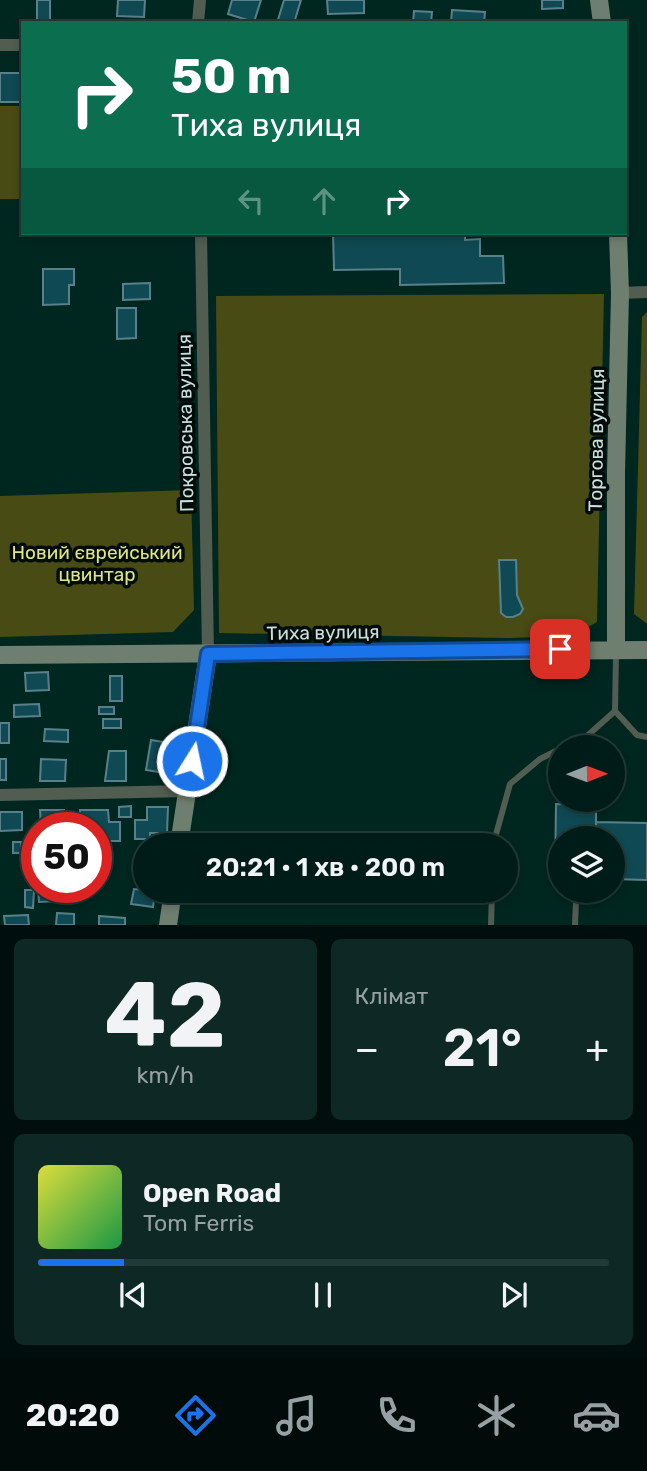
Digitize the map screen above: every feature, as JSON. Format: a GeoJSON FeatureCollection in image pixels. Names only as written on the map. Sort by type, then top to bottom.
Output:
{"type":"FeatureCollection","features":[{"type":"Feature","properties":{"kind":"main road"},"geometry":{"type":"LineString","coordinates":[[599,0],[602,21]]}},
{"type":"Feature","properties":{"kind":"main road","name":"Торгова вулиця"},"geometry":{"type":"LineString","coordinates":[[616,648],[615,473],[620,293],[618,235]]}},
{"type":"Feature","properties":{"kind":"main road","name":"Тиха вулиця"},"geometry":{"type":"LineString","coordinates":[[0,655],[616,648],[647,650]]}},
{"type":"Feature","properties":{"kind":"main road"},"geometry":{"type":"LineString","coordinates":[[182,833],[208,654]]}},
{"type":"Feature","properties":{"kind":"main road"},"geometry":{"type":"LineString","coordinates":[[168,925],[171,903]]}},
{"type":"Feature","properties":{"kind":"street"},"geometry":{"type":"LineString","coordinates":[[198,21],[200,0]]}},
{"type":"Feature","properties":{"kind":"street"},"geometry":{"type":"LineString","coordinates":[[0,46],[21,45]]}},
{"type":"Feature","properties":{"kind":"street","name":"Покровська вулиця"},"geometry":{"type":"LineString","coordinates":[[201,235],[208,654]]}},
{"type":"Feature","properties":{"kind":"street"},"geometry":{"type":"LineString","coordinates":[[620,293],[647,292]]}},
{"type":"Feature","properties":{"kind":"street"},"geometry":{"type":"LineString","coordinates":[[0,795],[187,791]]}},
{"type":"Feature","properties":{"kind":"lane"},"geometry":{"type":"LineString","coordinates":[[616,648],[615,711],[637,735],[647,737]]}},
{"type":"Feature","properties":{"kind":"lane"},"geometry":{"type":"LineString","coordinates":[[588,735],[615,711]]}},
{"type":"Feature","properties":{"kind":"lane"},"geometry":{"type":"LineString","coordinates":[[495,833],[510,783],[548,755]]}},
{"type":"Feature","properties":{"kind":"lane"},"geometry":{"type":"LineString","coordinates":[[491,925],[492,903]]}},
{"type":"Feature","properties":{"kind":"lane"},"geometry":{"type":"LineString","coordinates":[[575,925],[576,903]]}},
{"type":"Feature","properties":{"kind":"green space"},"geometry":{"type":"Polygon","coordinates":[[[0,106],[21,106],[21,199],[0,199],[0,106]]]}},
{"type":"Feature","properties":{"kind":"green space"},"geometry":{"type":"Polygon","coordinates":[[[604,294],[597,622],[572,636],[506,638],[219,633],[216,296],[604,294]]]}},
{"type":"Feature","properties":{"kind":"green space"},"geometry":{"type":"Polygon","coordinates":[[[647,312],[646,623],[634,614],[642,317],[647,312]]]}},
{"type":"Feature","properties":{"kind":"green space","name":"Новий єврейський цвинтар"},"geometry":{"type":"Polygon","coordinates":[[[191,490],[194,610],[173,632],[0,637],[0,496],[191,490]]]}},
{"type":"Feature","properties":{"kind":"building"},"geometry":{"type":"Polygon","coordinates":[[[37,0],[50,0],[50,21],[37,21],[37,0]]]}},
{"type":"Feature","properties":{"kind":"building"},"geometry":{"type":"Polygon","coordinates":[[[118,0],[145,0],[144,17],[117,16],[118,0]]]}},
{"type":"Feature","properties":{"kind":"building"},"geometry":{"type":"Polygon","coordinates":[[[232,0],[261,0],[254,21],[228,14],[232,0]]]}},
{"type":"Feature","properties":{"kind":"building"},"geometry":{"type":"Polygon","coordinates":[[[284,0],[301,0],[295,21],[278,21],[284,0]]]}},
{"type":"Feature","properties":{"kind":"building"},"geometry":{"type":"Polygon","coordinates":[[[327,0],[364,0],[364,13],[328,14],[327,0]]]}},
{"type":"Feature","properties":{"kind":"building"},"geometry":{"type":"Polygon","coordinates":[[[542,0],[563,0],[563,8],[542,9],[542,0]]]}},
{"type":"Feature","properties":{"kind":"building"},"geometry":{"type":"Polygon","coordinates":[[[452,10],[485,12],[484,21],[451,21],[452,10]]]}},
{"type":"Feature","properties":{"kind":"building"},"geometry":{"type":"Polygon","coordinates":[[[414,11],[432,12],[431,21],[413,21],[414,11]]]}},
{"type":"Feature","properties":{"kind":"building"},"geometry":{"type":"Polygon","coordinates":[[[0,73],[21,73],[21,102],[0,102],[0,73]]]}},
{"type":"Feature","properties":{"kind":"building"},"geometry":{"type":"Polygon","coordinates":[[[333,235],[465,235],[465,240],[480,239],[480,256],[503,256],[504,283],[400,285],[400,269],[334,270],[333,235]]]}},
{"type":"Feature","properties":{"kind":"building"},"geometry":{"type":"Polygon","coordinates":[[[43,269],[74,269],[74,285],[69,285],[69,304],[43,305],[43,269]]]}},
{"type":"Feature","properties":{"kind":"building"},"geometry":{"type":"Polygon","coordinates":[[[150,283],[150,299],[123,300],[123,284],[150,283]]]}},
{"type":"Feature","properties":{"kind":"building"},"geometry":{"type":"Polygon","coordinates":[[[117,308],[136,308],[136,338],[117,339],[117,308]]]}},
{"type":"Feature","properties":{"kind":"building"},"geometry":{"type":"Polygon","coordinates":[[[499,560],[516,560],[517,595],[523,609],[513,617],[506,617],[501,613],[499,560]]]}},
{"type":"Feature","properties":{"kind":"building"},"geometry":{"type":"Polygon","coordinates":[[[48,672],[49,690],[26,691],[25,673],[48,672]]]}},
{"type":"Feature","properties":{"kind":"building"},"geometry":{"type":"Polygon","coordinates":[[[110,676],[122,676],[122,701],[110,701],[110,676]]]}},
{"type":"Feature","properties":{"kind":"building"},"geometry":{"type":"Polygon","coordinates":[[[39,704],[40,716],[14,717],[14,705],[39,704]]]}},
{"type":"Feature","properties":{"kind":"building"},"geometry":{"type":"Polygon","coordinates":[[[99,707],[114,707],[114,714],[99,714],[99,707]]]}},
{"type":"Feature","properties":{"kind":"building"},"geometry":{"type":"Polygon","coordinates":[[[103,719],[121,719],[121,728],[103,728],[103,719]]]}},
{"type":"Feature","properties":{"kind":"building"},"geometry":{"type":"Polygon","coordinates":[[[0,723],[9,723],[9,743],[0,743],[0,723]]]}},
{"type":"Feature","properties":{"kind":"building"},"geometry":{"type":"Polygon","coordinates":[[[45,729],[68,730],[68,742],[44,741],[45,729]]]}},
{"type":"Feature","properties":{"kind":"building"},"geometry":{"type":"Polygon","coordinates":[[[151,740],[164,742],[159,772],[146,770],[151,740]]]}},
{"type":"Feature","properties":{"kind":"building"},"geometry":{"type":"Polygon","coordinates":[[[109,751],[126,751],[126,781],[105,781],[109,751]]]}},
{"type":"Feature","properties":{"kind":"building"},"geometry":{"type":"Polygon","coordinates":[[[0,759],[6,759],[6,780],[0,780],[0,759]]]}},
{"type":"Feature","properties":{"kind":"building"},"geometry":{"type":"Polygon","coordinates":[[[41,759],[66,760],[65,781],[40,781],[41,759]]]}},
{"type":"Feature","properties":{"kind":"building"},"geometry":{"type":"Polygon","coordinates":[[[131,806],[131,817],[119,817],[119,807],[131,806]]]}},
{"type":"Feature","properties":{"kind":"building"},"geometry":{"type":"Polygon","coordinates":[[[147,807],[168,807],[167,833],[135,833],[135,820],[147,820],[147,807]]]}},
{"type":"Feature","properties":{"kind":"building"},"geometry":{"type":"Polygon","coordinates":[[[40,810],[64,810],[64,812],[40,810]]]}},
{"type":"Feature","properties":{"kind":"building"},"geometry":{"type":"Polygon","coordinates":[[[108,810],[108,812],[80,812],[108,810]]]}},
{"type":"Feature","properties":{"kind":"building"},"geometry":{"type":"Polygon","coordinates":[[[0,812],[21,812],[21,830],[0,831],[0,812]]]}},
{"type":"Feature","properties":{"kind":"building"},"geometry":{"type":"Polygon","coordinates":[[[556,812],[596,812],[596,826],[556,826],[556,812]]]}},
{"type":"Feature","properties":{"kind":"building"},"geometry":{"type":"Polygon","coordinates":[[[112,822],[120,822],[120,841],[112,841],[112,822]]]}},
{"type":"Feature","properties":{"kind":"building"},"geometry":{"type":"Polygon","coordinates":[[[596,822],[647,823],[647,880],[625,879],[625,826],[596,826],[596,822]]]}},
{"type":"Feature","properties":{"kind":"building"},"geometry":{"type":"Polygon","coordinates":[[[13,842],[21,842],[21,853],[13,853],[13,842]]]}},
{"type":"Feature","properties":{"kind":"building"},"geometry":{"type":"Polygon","coordinates":[[[133,894],[133,903],[154,903],[153,907],[131,904],[133,894]]]}},
{"type":"Feature","properties":{"kind":"building"},"geometry":{"type":"Polygon","coordinates":[[[25,903],[33,903],[33,908],[25,907],[25,903]]]}},
{"type":"Feature","properties":{"kind":"building"},"geometry":{"type":"Polygon","coordinates":[[[57,913],[74,914],[74,925],[56,925],[57,913]]]}},
{"type":"Feature","properties":{"kind":"building"},"geometry":{"type":"Polygon","coordinates":[[[28,915],[29,925],[5,925],[4,916],[28,915]]]}},
{"type":"Feature","properties":{"kind":"building"},"geometry":{"type":"Polygon","coordinates":[[[99,916],[125,918],[125,925],[99,925],[99,916]]]}},
{"type":"Feature","properties":{"kind":"route"},"geometry":{"type":"LineString","coordinates":[[192,761],[208,654],[560,649]]}}]}
